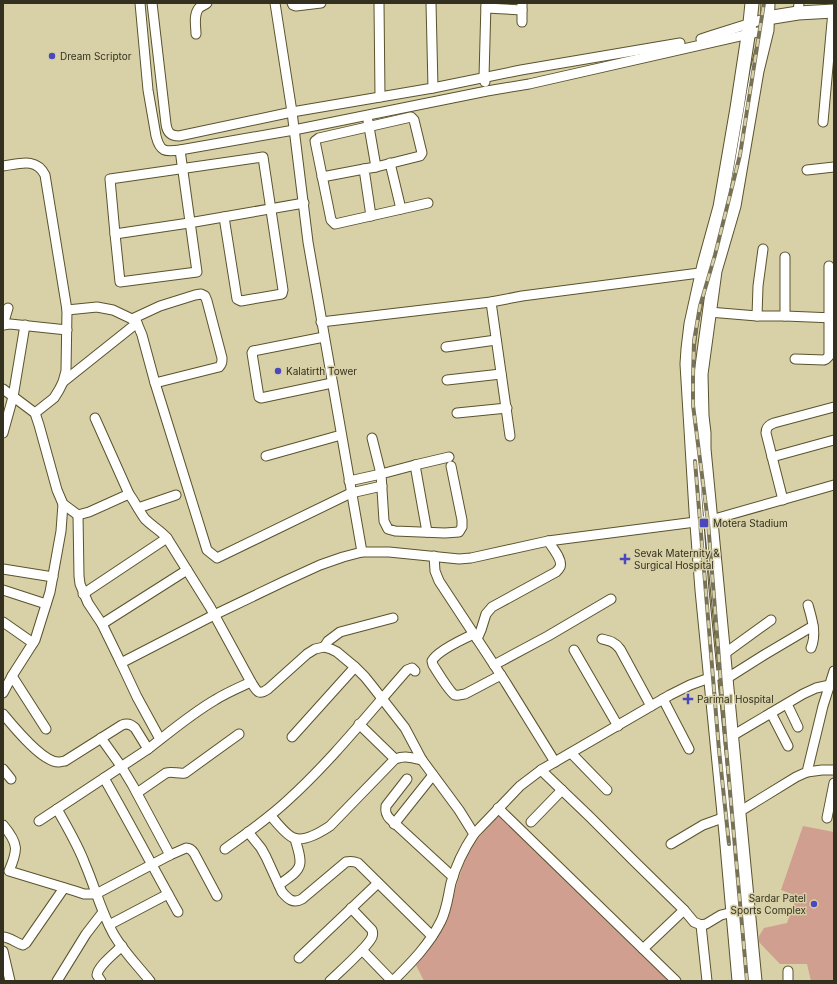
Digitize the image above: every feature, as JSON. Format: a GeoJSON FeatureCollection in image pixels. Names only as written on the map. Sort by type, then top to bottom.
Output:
{"type":"FeatureCollection","features":[{"type":"Feature","properties":{"kind":"street"},"geometry":{"type":"LineString","coordinates":[[140,3],[148,90],[158,143],[162,149],[167,152],[294,130],[529,84],[767,24],[798,8],[833,11],[830,86],[823,122]]}},
{"type":"Feature","properties":{"kind":"street"},"geometry":{"type":"LineString","coordinates":[[152,3],[167,131],[174,136],[292,112],[433,88],[484,77],[668,46],[749,29]]}},
{"type":"Feature","properties":{"kind":"street"},"geometry":{"type":"LineString","coordinates":[[196,34],[195,19],[197,13],[200,8],[207,3]]}},
{"type":"Feature","properties":{"kind":"street"},"geometry":{"type":"LineString","coordinates":[[275,3],[292,112],[308,242],[362,552]]}},
{"type":"Feature","properties":{"kind":"street"},"geometry":{"type":"LineString","coordinates":[[292,3],[296,6],[321,3]]}},
{"type":"Feature","properties":{"kind":"street"},"geometry":{"type":"LineString","coordinates":[[379,3],[380,97]]}},
{"type":"Feature","properties":{"kind":"street"},"geometry":{"type":"LineString","coordinates":[[431,3],[433,88]]}},
{"type":"Feature","properties":{"kind":"street"},"geometry":{"type":"LineString","coordinates":[[752,3],[709,272],[709,312],[701,374],[704,448],[755,981]]}},
{"type":"Feature","properties":{"kind":"street"},"geometry":{"type":"LineString","coordinates":[[739,981],[702,590],[687,364],[691,324],[734,206],[757,71],[767,24],[768,3]]}},
{"type":"Feature","properties":{"kind":"street"},"geometry":{"type":"LineString","coordinates":[[487,91],[484,77],[486,5],[522,6],[522,22]]}},
{"type":"Feature","properties":{"kind":"street"},"geometry":{"type":"LineString","coordinates":[[368,115],[376,167]]}},
{"type":"Feature","properties":{"kind":"street"},"geometry":{"type":"LineString","coordinates":[[322,177],[376,167],[420,156],[422,154],[414,120],[411,117],[319,138],[315,141],[322,177],[331,220],[335,224],[428,203]]}},
{"type":"Feature","properties":{"kind":"street"},"geometry":{"type":"LineString","coordinates":[[180,150],[182,168],[189,223],[196,272],[120,282],[110,179],[182,168],[263,157],[283,290],[282,294],[241,301],[237,299],[224,217]]}},
{"type":"Feature","properties":{"kind":"street"},"geometry":{"type":"LineString","coordinates":[[3,166],[31,163],[38,165],[45,174],[67,310],[66,371],[63,382],[54,398],[35,413]]}},
{"type":"Feature","properties":{"kind":"street"},"geometry":{"type":"LineString","coordinates":[[390,163],[401,209]]}},
{"type":"Feature","properties":{"kind":"street"},"geometry":{"type":"LineString","coordinates":[[807,170],[834,167]]}},
{"type":"Feature","properties":{"kind":"street"},"geometry":{"type":"LineString","coordinates":[[364,169],[371,216]]}},
{"type":"Feature","properties":{"kind":"street"},"geometry":{"type":"LineString","coordinates":[[115,234],[304,203]]}},
{"type":"Feature","properties":{"kind":"street"},"geometry":{"type":"LineString","coordinates":[[757,316],[758,286],[763,250]]}},
{"type":"Feature","properties":{"kind":"street"},"geometry":{"type":"LineString","coordinates":[[785,257],[785,316]]}},
{"type":"Feature","properties":{"kind":"street"},"geometry":{"type":"LineString","coordinates":[[795,359],[824,360],[828,357],[831,318],[829,266]]}},
{"type":"Feature","properties":{"kind":"street"},"geometry":{"type":"LineString","coordinates":[[321,322],[491,302],[522,296],[709,272]]}},
{"type":"Feature","properties":{"kind":"street"},"geometry":{"type":"LineString","coordinates":[[63,382],[135,321],[160,306],[195,295],[201,294],[205,296],[222,358],[221,365],[219,367],[155,383]]}},
{"type":"Feature","properties":{"kind":"street"},"geometry":{"type":"LineString","coordinates":[[491,302],[510,436]]}},
{"type":"Feature","properties":{"kind":"street"},"geometry":{"type":"LineString","coordinates":[[67,310],[97,307],[113,310],[135,321],[142,335],[155,383],[207,550],[217,558],[351,493],[382,486]]}},
{"type":"Feature","properties":{"kind":"street"},"geometry":{"type":"LineString","coordinates":[[8,308],[3,325],[25,325],[67,330]]}},
{"type":"Feature","properties":{"kind":"street"},"geometry":{"type":"LineString","coordinates":[[709,312],[757,316],[831,318]]}},
{"type":"Feature","properties":{"kind":"street"},"geometry":{"type":"LineString","coordinates":[[3,433],[13,397],[25,325]]}},
{"type":"Feature","properties":{"kind":"street"},"geometry":{"type":"LineString","coordinates":[[324,337],[252,351],[259,397],[261,398],[332,383]]}},
{"type":"Feature","properties":{"kind":"street"},"geometry":{"type":"LineString","coordinates":[[446,347],[496,340]]}},
{"type":"Feature","properties":{"kind":"street"},"geometry":{"type":"LineString","coordinates":[[447,380],[501,374]]}},
{"type":"Feature","properties":{"kind":"street"},"geometry":{"type":"LineString","coordinates":[[3,389],[35,413],[57,490],[63,504],[61,531],[50,592],[33,643],[8,680],[3,693]]}},
{"type":"Feature","properties":{"kind":"street"},"geometry":{"type":"LineString","coordinates":[[783,500],[766,433],[768,426],[774,423],[834,407]]}},
{"type":"Feature","properties":{"kind":"street"},"geometry":{"type":"LineString","coordinates":[[457,413],[507,408]]}},
{"type":"Feature","properties":{"kind":"street"},"geometry":{"type":"LineString","coordinates":[[95,418],[129,494],[147,520],[167,538],[214,615],[258,692],[263,693],[315,649],[324,648],[337,652],[355,667],[382,698],[405,728],[422,760],[459,810],[474,834]]}},
{"type":"Feature","properties":{"kind":"street"},"geometry":{"type":"LineString","coordinates":[[266,456],[341,435]]}},
{"type":"Feature","properties":{"kind":"street"},"geometry":{"type":"LineString","coordinates":[[349,481],[381,474],[415,465],[450,462],[458,497],[462,527],[459,532],[445,533],[395,532],[388,529],[384,521],[381,474],[372,438]]}},
{"type":"Feature","properties":{"kind":"street"},"geometry":{"type":"LineString","coordinates":[[772,457],[834,440]]}},
{"type":"Feature","properties":{"kind":"street"},"geometry":{"type":"LineString","coordinates":[[415,465],[427,532]]}},
{"type":"Feature","properties":{"kind":"street"},"geometry":{"type":"LineString","coordinates":[[121,663],[214,615],[320,565],[362,552],[389,552],[459,559],[471,558],[548,542],[711,520],[834,485]]}},
{"type":"Feature","properties":{"kind":"street"},"geometry":{"type":"LineString","coordinates":[[78,515],[96,509],[129,494]]}},
{"type":"Feature","properties":{"kind":"street"},"geometry":{"type":"LineString","coordinates":[[138,508],[176,495]]}},
{"type":"Feature","properties":{"kind":"street"},"geometry":{"type":"LineString","coordinates":[[63,504],[78,515]]}},
{"type":"Feature","properties":{"kind":"street"},"geometry":{"type":"LineString","coordinates":[[78,515],[79,576],[83,594],[102,624],[134,692],[160,739]]}},
{"type":"Feature","properties":{"kind":"street"},"geometry":{"type":"LineString","coordinates":[[83,594],[167,538]]}},
{"type":"Feature","properties":{"kind":"street"},"geometry":{"type":"LineString","coordinates":[[501,675],[465,694],[455,695],[433,665],[432,661],[440,653],[475,637],[482,630],[486,614],[492,607],[556,572],[560,568],[560,558],[548,542]]}},
{"type":"Feature","properties":{"kind":"street"},"geometry":{"type":"LineString","coordinates":[[434,556],[435,571],[439,581],[501,675],[555,762]]}},
{"type":"Feature","properties":{"kind":"street"},"geometry":{"type":"LineString","coordinates":[[3,569],[53,577]]}},
{"type":"Feature","properties":{"kind":"street"},"geometry":{"type":"LineString","coordinates":[[102,624],[187,570]]}},
{"type":"Feature","properties":{"kind":"street"},"geometry":{"type":"LineString","coordinates":[[3,590],[46,604]]}},
{"type":"Feature","properties":{"kind":"street"},"geometry":{"type":"LineString","coordinates":[[494,665],[548,636],[611,599]]}},
{"type":"Feature","properties":{"kind":"street"},"geometry":{"type":"LineString","coordinates":[[808,605],[813,626],[814,642],[811,648]]}},
{"type":"Feature","properties":{"kind":"street"},"geometry":{"type":"LineString","coordinates":[[324,648],[328,641],[340,632],[393,618]]}},
{"type":"Feature","properties":{"kind":"street"},"geometry":{"type":"LineString","coordinates":[[724,654],[771,620]]}},
{"type":"Feature","properties":{"kind":"street"},"geometry":{"type":"LineString","coordinates":[[3,622],[33,643]]}},
{"type":"Feature","properties":{"kind":"street"},"geometry":{"type":"LineString","coordinates":[[362,950],[392,981],[419,954],[441,921],[448,903],[456,866],[463,850],[474,834],[520,786],[541,770],[663,699],[690,685],[711,677],[726,675],[764,655],[813,626]]}},
{"type":"Feature","properties":{"kind":"street"},"geometry":{"type":"LineString","coordinates":[[602,639],[616,643],[651,706]]}},
{"type":"Feature","properties":{"kind":"street"},"geometry":{"type":"LineString","coordinates":[[574,650],[618,726]]}},
{"type":"Feature","properties":{"kind":"street"},"geometry":{"type":"LineString","coordinates":[[292,737],[355,667]]}},
{"type":"Feature","properties":{"kind":"street"},"geometry":{"type":"LineString","coordinates":[[225,849],[271,816],[308,782],[407,670],[412,668],[415,671]]}},
{"type":"Feature","properties":{"kind":"street"},"geometry":{"type":"LineString","coordinates":[[807,772],[834,671]]}},
{"type":"Feature","properties":{"kind":"street"},"geometry":{"type":"LineString","coordinates":[[8,680],[46,729]]}},
{"type":"Feature","properties":{"kind":"street"},"geometry":{"type":"LineString","coordinates":[[39,821],[148,749],[190,716],[214,700],[251,682]]}},
{"type":"Feature","properties":{"kind":"street"},"geometry":{"type":"LineString","coordinates":[[732,736],[816,688],[830,685]]}},
{"type":"Feature","properties":{"kind":"street"},"geometry":{"type":"LineString","coordinates":[[663,699],[689,749]]}},
{"type":"Feature","properties":{"kind":"street"},"geometry":{"type":"LineString","coordinates":[[787,704],[798,727]]}},
{"type":"Feature","properties":{"kind":"street"},"geometry":{"type":"LineString","coordinates":[[771,713],[788,746]]}},
{"type":"Feature","properties":{"kind":"street"},"geometry":{"type":"LineString","coordinates":[[3,714],[24,739],[52,760],[59,762],[65,761],[122,725],[127,724],[132,725],[135,728],[148,749]]}},
{"type":"Feature","properties":{"kind":"street"},"geometry":{"type":"LineString","coordinates":[[360,724],[395,759]]}},
{"type":"Feature","properties":{"kind":"street"},"geometry":{"type":"LineString","coordinates":[[137,793],[166,773],[185,773],[239,734]]}},
{"type":"Feature","properties":{"kind":"street"},"geometry":{"type":"LineString","coordinates":[[101,738],[121,766],[137,793],[170,855]]}},
{"type":"Feature","properties":{"kind":"street"},"geometry":{"type":"LineString","coordinates":[[571,753],[607,790]]}},
{"type":"Feature","properties":{"kind":"street"},"geometry":{"type":"LineString","coordinates":[[271,816],[289,836],[295,839],[302,839],[312,836],[330,826],[395,759],[402,756],[407,756],[422,760]]}},
{"type":"Feature","properties":{"kind":"street"},"geometry":{"type":"LineString","coordinates":[[3,769],[11,779]]}},
{"type":"Feature","properties":{"kind":"street"},"geometry":{"type":"LineString","coordinates":[[541,770],[684,910],[694,922],[701,925],[706,924],[722,915],[748,909]]}},
{"type":"Feature","properties":{"kind":"street"},"geometry":{"type":"LineString","coordinates":[[671,844],[702,825],[739,812],[796,777],[807,772],[834,770]]}},
{"type":"Feature","properties":{"kind":"street"},"geometry":{"type":"LineString","coordinates":[[394,824],[433,775]]}},
{"type":"Feature","properties":{"kind":"street"},"geometry":{"type":"LineString","coordinates":[[104,778],[131,824],[151,865],[178,912]]}},
{"type":"Feature","properties":{"kind":"street"},"geometry":{"type":"LineString","coordinates":[[407,779],[386,806],[386,815],[453,877]]}},
{"type":"Feature","properties":{"kind":"street"},"geometry":{"type":"LineString","coordinates":[[827,818],[834,783]]}},
{"type":"Feature","properties":{"kind":"street"},"geometry":{"type":"LineString","coordinates":[[531,822],[562,790]]}},
{"type":"Feature","properties":{"kind":"street"},"geometry":{"type":"LineString","coordinates":[[498,808],[676,981]]}},
{"type":"Feature","properties":{"kind":"street"},"geometry":{"type":"LineString","coordinates":[[57,809],[85,863],[109,925],[144,979]]}},
{"type":"Feature","properties":{"kind":"street"},"geometry":{"type":"LineString","coordinates":[[3,825],[14,840],[16,849],[15,858],[8,871],[84,894],[96,894],[170,855],[188,848],[192,850],[217,896]]}},
{"type":"Feature","properties":{"kind":"street"},"geometry":{"type":"LineString","coordinates":[[248,832],[266,857],[285,896],[292,901],[297,902],[302,899],[346,862],[350,861],[358,863],[432,936]]}},
{"type":"Feature","properties":{"kind":"street"},"geometry":{"type":"LineString","coordinates":[[279,885],[299,868],[300,862],[295,839]]}},
{"type":"Feature","properties":{"kind":"street"},"geometry":{"type":"LineString","coordinates":[[299,958],[378,883]]}},
{"type":"Feature","properties":{"kind":"street"},"geometry":{"type":"LineString","coordinates":[[3,937],[10,938],[23,945],[26,943],[64,888]]}},
{"type":"Feature","properties":{"kind":"street"},"geometry":{"type":"LineString","coordinates":[[109,925],[168,894]]}},
{"type":"Feature","properties":{"kind":"street"},"geometry":{"type":"LineString","coordinates":[[330,981],[362,950],[373,934],[372,930],[352,908]]}},
{"type":"Feature","properties":{"kind":"street"},"geometry":{"type":"LineString","coordinates":[[643,949],[684,910]]}},
{"type":"Feature","properties":{"kind":"street"},"geometry":{"type":"LineString","coordinates":[[57,981],[86,934],[103,912]]}},
{"type":"Feature","properties":{"kind":"street"},"geometry":{"type":"LineString","coordinates":[[701,925],[707,981]]}},
{"type":"Feature","properties":{"kind":"street"},"geometry":{"type":"LineString","coordinates":[[101,981],[97,976],[97,972],[102,965],[122,946]]}},
{"type":"Feature","properties":{"kind":"street"},"geometry":{"type":"LineString","coordinates":[[3,951],[10,981]]}},
{"type":"Feature","properties":{"kind":"street"},"geometry":{"type":"LineString","coordinates":[[788,971],[788,981]]}},
{"type":"Feature","properties":{"kind":"shaded area"},"geometry":{"type":"Polygon","coordinates":[[[501,813],[680,981],[424,981],[416,965],[444,925],[463,865],[471,846],[501,813]]]}},
{"type":"Feature","properties":{"kind":"shaded area","name":"Sardar Patel Sports Complex"},"geometry":{"type":"Polygon","coordinates":[[[803,826],[834,832],[834,981],[811,981],[807,964],[780,964],[759,942],[759,936],[764,928],[787,923],[797,896],[781,890],[803,826]]]}},
{"type":"Feature","properties":{"kind":"railway"},"geometry":{"type":"LineString","coordinates":[[747,981],[708,522],[693,405],[693,377],[694,341],[700,306],[715,255],[740,155],[764,3]]}},
{"type":"Feature","properties":{"kind":"railway"},"geometry":{"type":"LineString","coordinates":[[695,461],[719,750],[729,844]]}},
{"type":"Feature","properties":{"kind":"place","name":"Dream Scriptor"},"geometry":{"type":"Point","coordinates":[52,56]}},
{"type":"Feature","properties":{"kind":"place","name":"Kalatirth Tower"},"geometry":{"type":"Point","coordinates":[278,371]}},
{"type":"Feature","properties":{"kind":"place","name":"Motera Stadium"},"geometry":{"type":"Point","coordinates":[704,523]}},
{"type":"Feature","properties":{"kind":"place","name":"Sevak Maternity & Surgical Hospital"},"geometry":{"type":"Point","coordinates":[625,559]}},
{"type":"Feature","properties":{"kind":"place","name":"Parimal Hospital"},"geometry":{"type":"Point","coordinates":[688,699]}},
{"type":"Feature","properties":{"kind":"place","name":"Sardar Patel Sports Complex"},"geometry":{"type":"Point","coordinates":[814,904]}}]}
